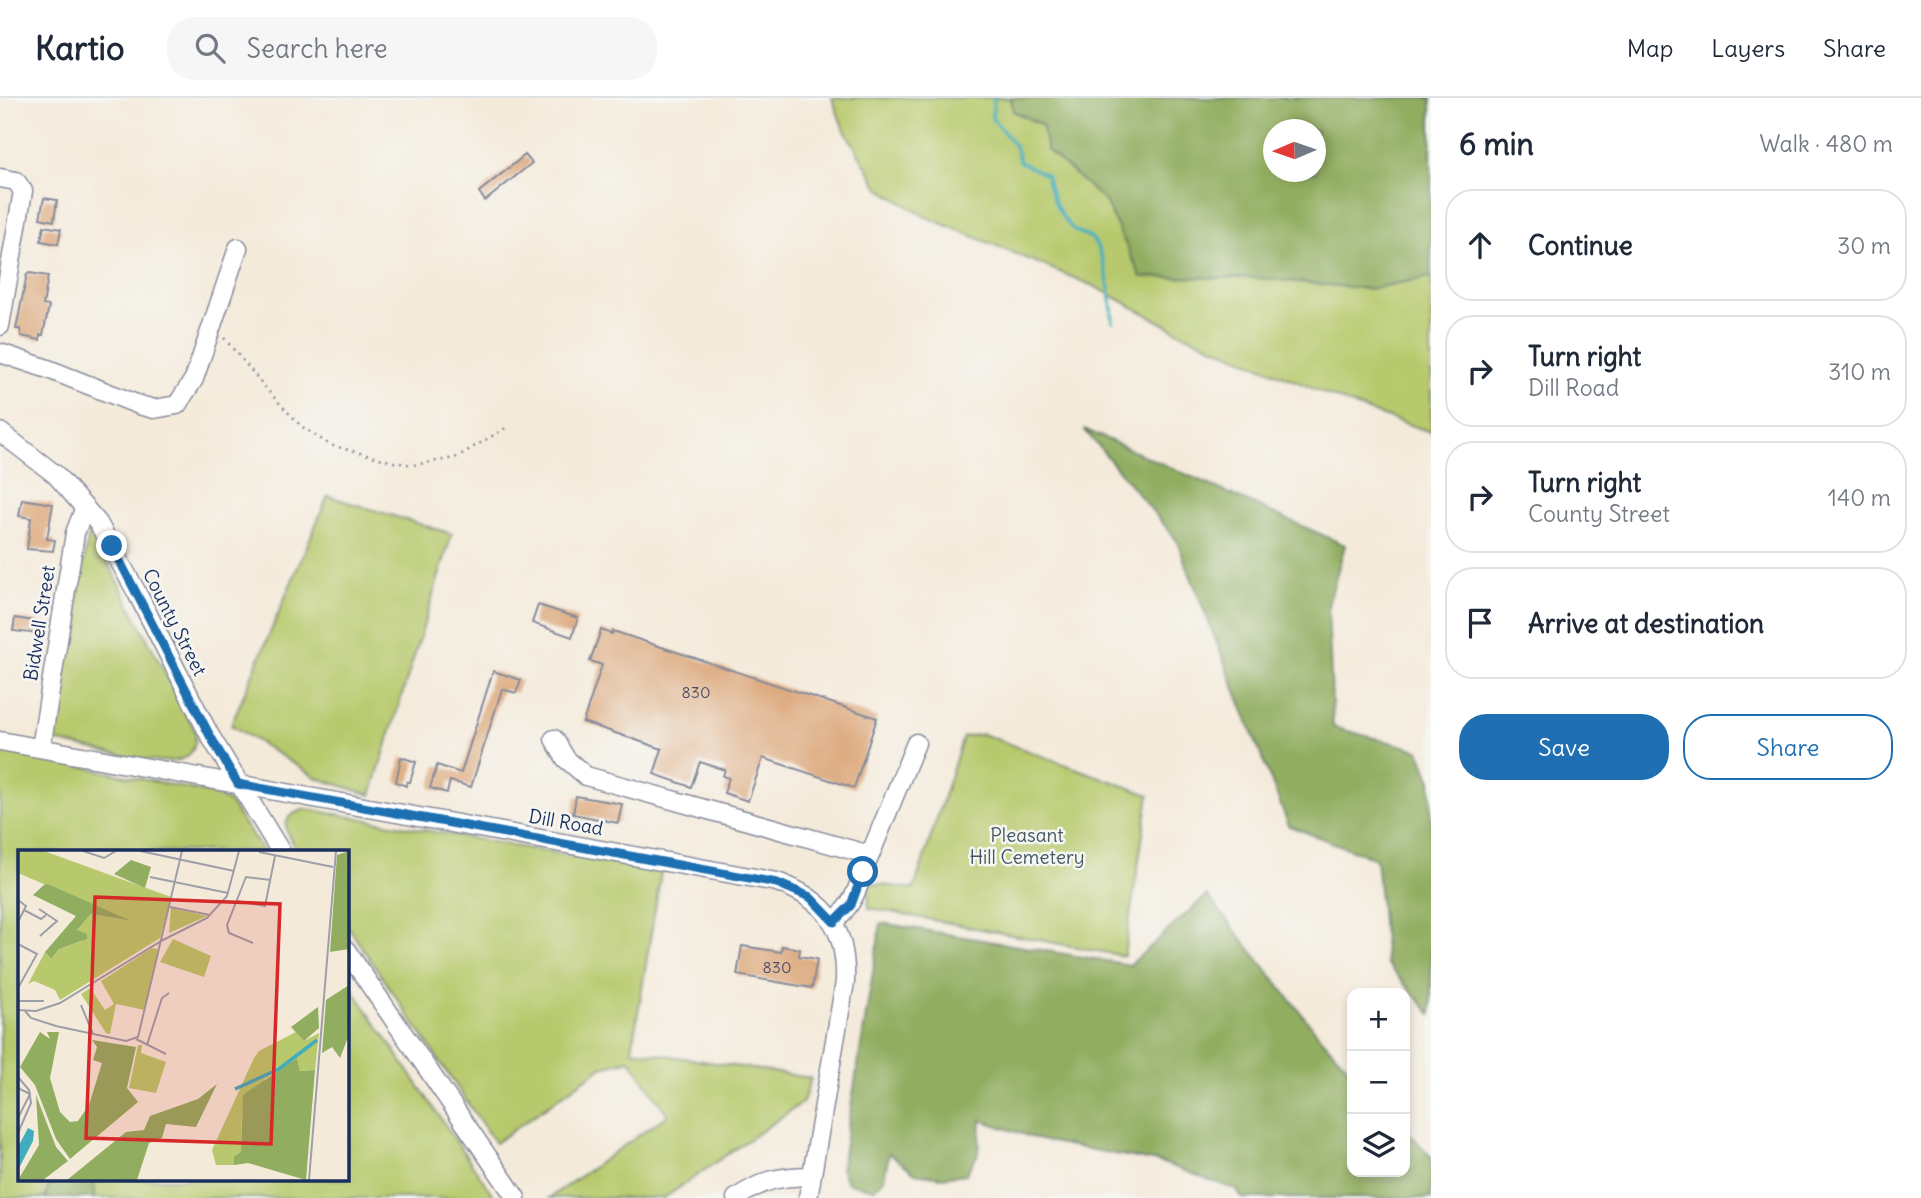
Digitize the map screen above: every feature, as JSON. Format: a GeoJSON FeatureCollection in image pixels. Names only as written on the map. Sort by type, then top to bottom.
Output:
{"type":"FeatureCollection","features":[{"type":"Feature","properties":{"kind":"street"},"geometry":{"type":"LineString","coordinates":[[0,178],[16,181],[23,191],[0,326]]}},
{"type":"Feature","properties":{"kind":"street"},"geometry":{"type":"LineString","coordinates":[[0,353],[139,405],[168,408],[177,405],[194,379],[238,248]]}},
{"type":"Feature","properties":{"kind":"street","name":"County Street"},"geometry":{"type":"LineString","coordinates":[[0,432],[57,475],[85,506],[112,546],[202,723],[280,850]]}},
{"type":"Feature","properties":{"kind":"street","name":"Bidwell Street"},"geometry":{"type":"LineString","coordinates":[[41,748],[75,533],[85,506]]}},
{"type":"Feature","properties":{"kind":"street"},"geometry":{"type":"LineString","coordinates":[[554,739],[566,759],[586,776],[870,855]]}},
{"type":"Feature","properties":{"kind":"street","name":"Dill Road"},"geometry":{"type":"LineString","coordinates":[[0,741],[777,883],[810,897],[834,922],[843,945],[846,963],[808,1198]]}},
{"type":"Feature","properties":{"kind":"street"},"geometry":{"type":"LineString","coordinates":[[834,922],[851,905],[916,743]]}},
{"type":"Feature","properties":{"kind":"street"},"geometry":{"type":"LineString","coordinates":[[348,953],[516,1198]]}},
{"type":"Feature","properties":{"kind":"street"},"geometry":{"type":"LineString","coordinates":[[736,1198],[761,1182],[811,1176]]}},
{"type":"Feature","properties":{"kind":"path"},"geometry":{"type":"LineString","coordinates":[[212,324],[301,426],[330,445],[413,465],[455,458],[509,426]]}},
{"type":"Feature","properties":{"kind":"green space"},"geometry":{"type":"Polygon","coordinates":[[[832,98],[1011,98],[1013,111],[1042,125],[1047,150],[1105,201],[1142,277],[1259,278],[1368,289],[1431,277],[1431,432],[1362,409],[1181,333],[1096,287],[924,216],[879,188],[843,127],[832,98]]]}},
{"type":"Feature","properties":{"kind":"green space"},"geometry":{"type":"Polygon","coordinates":[[[1011,98],[1431,98],[1431,277],[1368,289],[1259,278],[1141,277],[1105,201],[1047,150],[1042,125],[1013,111],[1011,98]]]}},
{"type":"Feature","properties":{"kind":"green space"},"geometry":{"type":"Polygon","coordinates":[[[1084,429],[1345,545],[1328,605],[1333,727],[1419,750],[1431,781],[1431,1014],[1386,963],[1376,859],[1289,826],[1176,539],[1084,429]]]}},
{"type":"Feature","properties":{"kind":"green space"},"geometry":{"type":"Polygon","coordinates":[[[328,496],[452,534],[371,795],[317,778],[231,725],[328,496]]]}},
{"type":"Feature","properties":{"kind":"green space"},"geometry":{"type":"Polygon","coordinates":[[[90,528],[195,731],[193,749],[188,756],[179,760],[153,761],[50,740],[90,528]]]}},
{"type":"Feature","properties":{"kind":"green space","name":"Pleasant Hill Cemetery"},"geometry":{"type":"Polygon","coordinates":[[[982,734],[1149,795],[1124,956],[869,908],[868,883],[914,889],[963,737],[982,734]]]}},
{"type":"Feature","properties":{"kind":"green space"},"geometry":{"type":"Polygon","coordinates":[[[0,750],[210,793],[229,802],[262,850],[18,850],[18,1180],[52,1180],[45,1198],[0,1198],[0,750]]]}},
{"type":"Feature","properties":{"kind":"green space"},"geometry":{"type":"Polygon","coordinates":[[[307,809],[661,872],[632,1050],[811,1078],[803,1102],[664,1198],[549,1198],[668,1115],[630,1060],[602,1067],[495,1143],[348,926],[348,850],[296,850],[286,825],[292,815],[307,809]]]}},
{"type":"Feature","properties":{"kind":"green space"},"geometry":{"type":"Polygon","coordinates":[[[1207,895],[1321,1038],[1347,1067],[1347,1177],[1410,1177],[1410,1134],[1431,1157],[1431,1198],[1242,1198],[1237,1190],[1163,1163],[1040,1140],[981,1120],[979,1152],[966,1174],[941,1177],[915,1173],[889,1153],[884,1179],[874,1189],[847,1183],[841,1168],[881,923],[1130,965],[1207,895]]]}},
{"type":"Feature","properties":{"kind":"green space"},"geometry":{"type":"Polygon","coordinates":[[[348,982],[495,1198],[94,1198],[95,1180],[348,1180],[348,982]]]}},
{"type":"Feature","properties":{"kind":"green space"},"geometry":{"type":"Polygon","coordinates":[[[52,1180],[94,1180],[94,1198],[45,1198],[52,1180]]]}},
{"type":"Feature","properties":{"kind":"building"},"geometry":{"type":"Polygon","coordinates":[[[525,155],[532,163],[485,201],[479,192],[525,155]]]}},
{"type":"Feature","properties":{"kind":"building"},"geometry":{"type":"Polygon","coordinates":[[[44,198],[57,200],[54,221],[40,218],[44,198]]]}},
{"type":"Feature","properties":{"kind":"building"},"geometry":{"type":"Polygon","coordinates":[[[44,226],[61,229],[58,244],[41,241],[44,226]]]}},
{"type":"Feature","properties":{"kind":"building"},"geometry":{"type":"Polygon","coordinates":[[[27,274],[48,276],[43,305],[49,306],[40,340],[21,336],[20,329],[16,329],[27,274]]]}},
{"type":"Feature","properties":{"kind":"building"},"geometry":{"type":"Polygon","coordinates":[[[22,499],[53,504],[47,539],[55,540],[53,551],[27,549],[31,518],[19,516],[22,499]]]}},
{"type":"Feature","properties":{"kind":"building"},"geometry":{"type":"Polygon","coordinates":[[[538,605],[578,618],[572,637],[532,623],[538,605]]]}},
{"type":"Feature","properties":{"kind":"building"},"geometry":{"type":"Polygon","coordinates":[[[15,618],[40,622],[39,634],[13,631],[15,618]]]}},
{"type":"Feature","properties":{"kind":"building"},"geometry":{"type":"Polygon","coordinates":[[[601,630],[612,634],[613,631],[877,718],[854,788],[763,758],[748,801],[724,793],[729,778],[723,776],[725,770],[700,762],[691,787],[654,774],[662,749],[583,722],[602,665],[590,661],[601,630]]]}},
{"type":"Feature","properties":{"kind":"building"},"geometry":{"type":"Polygon","coordinates":[[[493,671],[521,680],[516,693],[502,689],[471,787],[450,781],[447,793],[430,788],[437,765],[461,773],[493,671]]]}},
{"type":"Feature","properties":{"kind":"building"},"geometry":{"type":"Polygon","coordinates":[[[401,757],[416,762],[410,782],[407,782],[406,786],[396,782],[401,757]]]}},
{"type":"Feature","properties":{"kind":"building"},"geometry":{"type":"Polygon","coordinates":[[[576,796],[622,804],[618,823],[573,814],[576,796]]]}},
{"type":"Feature","properties":{"kind":"building"},"geometry":{"type":"Polygon","coordinates":[[[742,946],[781,952],[782,946],[800,949],[799,956],[817,959],[812,988],[737,975],[742,946]]]}},
{"type":"Feature","properties":{"kind":"waterway"},"geometry":{"type":"LineString","coordinates":[[994,98],[992,118],[1015,146],[1020,162],[1046,175],[1053,198],[1065,220],[1076,231],[1091,238],[1101,254],[1113,322]]}},
{"type":"Feature","properties":{"kind":"route"},"geometry":{"type":"LineString","coordinates":[[112,546],[209,734],[238,784],[659,859],[777,883],[810,897],[834,922],[851,905],[863,872]]}}]}
